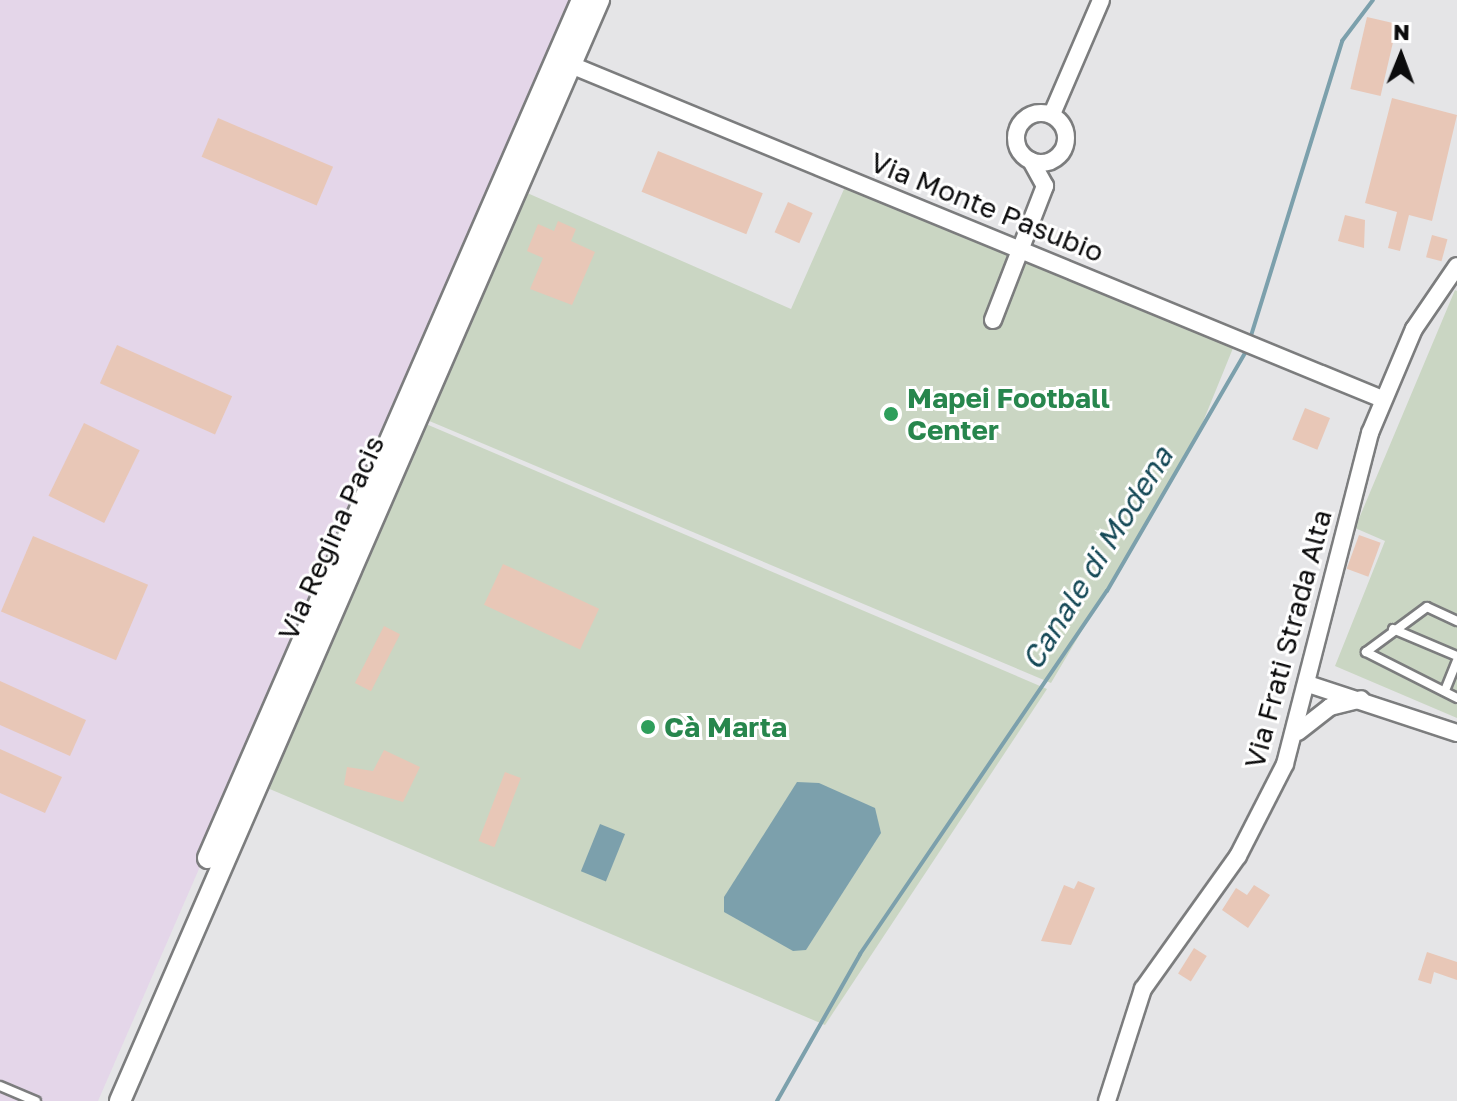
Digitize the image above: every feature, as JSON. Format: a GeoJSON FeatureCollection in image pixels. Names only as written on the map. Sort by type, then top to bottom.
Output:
{"type":"FeatureCollection","features":[{"type":"Feature","properties":{"kind":"street","name":"Via Regina Pacis"},"geometry":{"type":"LineString","coordinates":[[105,1101],[414,381],[582,0]]}},
{"type":"Feature","properties":{"kind":"street","name":"Via Regina Pacis"},"geometry":{"type":"LineString","coordinates":[[120,1101],[369,521],[599,0]]}},
{"type":"Feature","properties":{"kind":"street"},"geometry":{"type":"LineString","coordinates":[[1052,114],[1101,0]]}},
{"type":"Feature","properties":{"kind":"street","name":"Via Monte Pasubio"},"geometry":{"type":"LineString","coordinates":[[571,65],[1382,399]]}},
{"type":"Feature","properties":{"kind":"street"},"geometry":{"type":"LineString","coordinates":[[993,320],[1045,186],[1031,161],[1018,149],[1018,126],[1036,112],[1052,114],[1064,126],[1063,152],[1048,162],[1031,161]]}},
{"type":"Feature","properties":{"kind":"street","name":"Via Frati Strada Alta"},"geometry":{"type":"LineString","coordinates":[[1107,1101],[1143,989],[1238,856],[1294,736],[1382,399],[1414,329],[1457,266]]}},
{"type":"Feature","properties":{"kind":"street"},"geometry":{"type":"LineString","coordinates":[[1308,684],[1367,698],[1457,733]]}},
{"type":"Feature","properties":{"kind":"street"},"geometry":{"type":"LineString","coordinates":[[1294,736],[1330,707],[1367,698]]}},
{"type":"Feature","properties":{"kind":"lane"},"geometry":{"type":"LineString","coordinates":[[369,521],[364,511],[414,381]]}},
{"type":"Feature","properties":{"kind":"lane"},"geometry":{"type":"LineString","coordinates":[[1457,621],[1427,607],[1393,629],[1366,655],[1446,688],[1457,698]]}},
{"type":"Feature","properties":{"kind":"lane"},"geometry":{"type":"LineString","coordinates":[[1393,629],[1457,659],[1446,688]]}},
{"type":"Feature","properties":{"kind":"lane"},"geometry":{"type":"LineString","coordinates":[[0,1086],[36,1101]]}},
{"type":"Feature","properties":{"kind":"shaded area"},"geometry":{"type":"Polygon","coordinates":[[[0,0],[577,0],[98,1101],[0,1101],[0,0]]]}},
{"type":"Feature","properties":{"kind":"green space","name":"Mapei Football Center"},"geometry":{"type":"Polygon","coordinates":[[[852,171],[1240,331],[1198,434],[1051,683],[427,420],[525,192],[791,309],[852,171]]]}},
{"type":"Feature","properties":{"kind":"green space"},"geometry":{"type":"Polygon","coordinates":[[[1455,290],[1457,718],[1335,666],[1385,541],[1355,528],[1455,290]]]}},
{"type":"Feature","properties":{"kind":"green space","name":"Cà Marta"},"geometry":{"type":"Polygon","coordinates":[[[426,424],[1047,689],[825,1025],[265,787],[394,455],[426,424]]]}},
{"type":"Feature","properties":{"kind":"water"},"geometry":{"type":"Polygon","coordinates":[[[797,782],[819,783],[875,808],[881,833],[806,950],[793,951],[724,912],[724,897],[797,782]]]}},
{"type":"Feature","properties":{"kind":"water"},"geometry":{"type":"Polygon","coordinates":[[[600,824],[625,834],[606,881],[581,871],[600,824]]]}},
{"type":"Feature","properties":{"kind":"building"},"geometry":{"type":"Polygon","coordinates":[[[1367,17],[1397,24],[1381,96],[1350,89],[1367,17]]]}},
{"type":"Feature","properties":{"kind":"building"},"geometry":{"type":"Polygon","coordinates":[[[1392,98],[1457,115],[1432,221],[1409,215],[1400,251],[1388,248],[1397,212],[1365,203],[1392,98]]]}},
{"type":"Feature","properties":{"kind":"building"},"geometry":{"type":"Polygon","coordinates":[[[218,118],[333,167],[317,206],[202,157],[218,118]]]}},
{"type":"Feature","properties":{"kind":"building"},"geometry":{"type":"Polygon","coordinates":[[[658,151],[763,193],[746,234],[642,192],[658,151]]]}},
{"type":"Feature","properties":{"kind":"building"},"geometry":{"type":"Polygon","coordinates":[[[788,202],[813,213],[799,243],[775,232],[788,202]]]}},
{"type":"Feature","properties":{"kind":"building"},"geometry":{"type":"Polygon","coordinates":[[[1345,215],[1365,220],[1364,248],[1338,241],[1345,215]]]}},
{"type":"Feature","properties":{"kind":"building"},"geometry":{"type":"Polygon","coordinates":[[[558,221],[576,229],[571,241],[595,252],[572,305],[530,289],[543,258],[527,251],[538,224],[554,231],[558,221]]]}},
{"type":"Feature","properties":{"kind":"building"},"geometry":{"type":"Polygon","coordinates":[[[1432,235],[1447,239],[1442,261],[1426,257],[1432,235]]]}},
{"type":"Feature","properties":{"kind":"building"},"geometry":{"type":"Polygon","coordinates":[[[117,345],[232,396],[215,435],[100,383],[117,345]]]}},
{"type":"Feature","properties":{"kind":"building"},"geometry":{"type":"Polygon","coordinates":[[[1305,408],[1330,418],[1317,450],[1292,440],[1305,408]]]}},
{"type":"Feature","properties":{"kind":"building"},"geometry":{"type":"Polygon","coordinates":[[[84,423],[140,450],[104,523],[48,496],[84,423]]]}},
{"type":"Feature","properties":{"kind":"building"},"geometry":{"type":"Polygon","coordinates":[[[1359,535],[1381,543],[1368,577],[1347,569],[1359,535]]]}},
{"type":"Feature","properties":{"kind":"building"},"geometry":{"type":"Polygon","coordinates":[[[33,536],[148,585],[116,660],[1,611],[33,536]]]}},
{"type":"Feature","properties":{"kind":"building"},"geometry":{"type":"Polygon","coordinates":[[[503,564],[599,609],[580,650],[484,605],[503,564]]]}},
{"type":"Feature","properties":{"kind":"building"},"geometry":{"type":"Polygon","coordinates":[[[384,626],[400,634],[371,691],[355,683],[384,626]]]}},
{"type":"Feature","properties":{"kind":"building"},"geometry":{"type":"Polygon","coordinates":[[[0,681],[86,720],[70,756],[0,725],[0,681]]]}},
{"type":"Feature","properties":{"kind":"building"},"geometry":{"type":"Polygon","coordinates":[[[0,749],[62,777],[45,813],[0,793],[0,749]]]}},
{"type":"Feature","properties":{"kind":"building"},"geometry":{"type":"Polygon","coordinates":[[[384,750],[420,767],[403,802],[344,785],[347,767],[373,771],[384,750]]]}},
{"type":"Feature","properties":{"kind":"building"},"geometry":{"type":"Polygon","coordinates":[[[505,772],[521,778],[494,847],[478,841],[505,772]]]}},
{"type":"Feature","properties":{"kind":"building"},"geometry":{"type":"Polygon","coordinates":[[[1078,881],[1095,888],[1071,945],[1041,941],[1064,885],[1074,889],[1078,881]]]}},
{"type":"Feature","properties":{"kind":"building"},"geometry":{"type":"Polygon","coordinates":[[[1254,885],[1270,895],[1248,928],[1222,910],[1236,888],[1247,895],[1254,885]]]}},
{"type":"Feature","properties":{"kind":"building"},"geometry":{"type":"Polygon","coordinates":[[[1194,948],[1207,956],[1191,981],[1178,973],[1194,948]]]}},
{"type":"Feature","properties":{"kind":"building"},"geometry":{"type":"Polygon","coordinates":[[[1427,952],[1457,962],[1457,980],[1434,972],[1431,984],[1418,980],[1427,952]]]}},
{"type":"Feature","properties":{"kind":"waterway","name":"Canale di Modena"},"geometry":{"type":"LineString","coordinates":[[1250,339],[1342,41],[1373,0]]}},
{"type":"Feature","properties":{"kind":"waterway","name":"Canale di Modena"},"geometry":{"type":"LineString","coordinates":[[777,1101],[860,954],[1107,591],[1248,348]]}},
{"type":"Feature","properties":{"kind":"place","name":"Mapei Football Center"},"geometry":{"type":"Point","coordinates":[891,414]}},
{"type":"Feature","properties":{"kind":"place","name":"Cà Marta"},"geometry":{"type":"Point","coordinates":[648,727]}}]}
